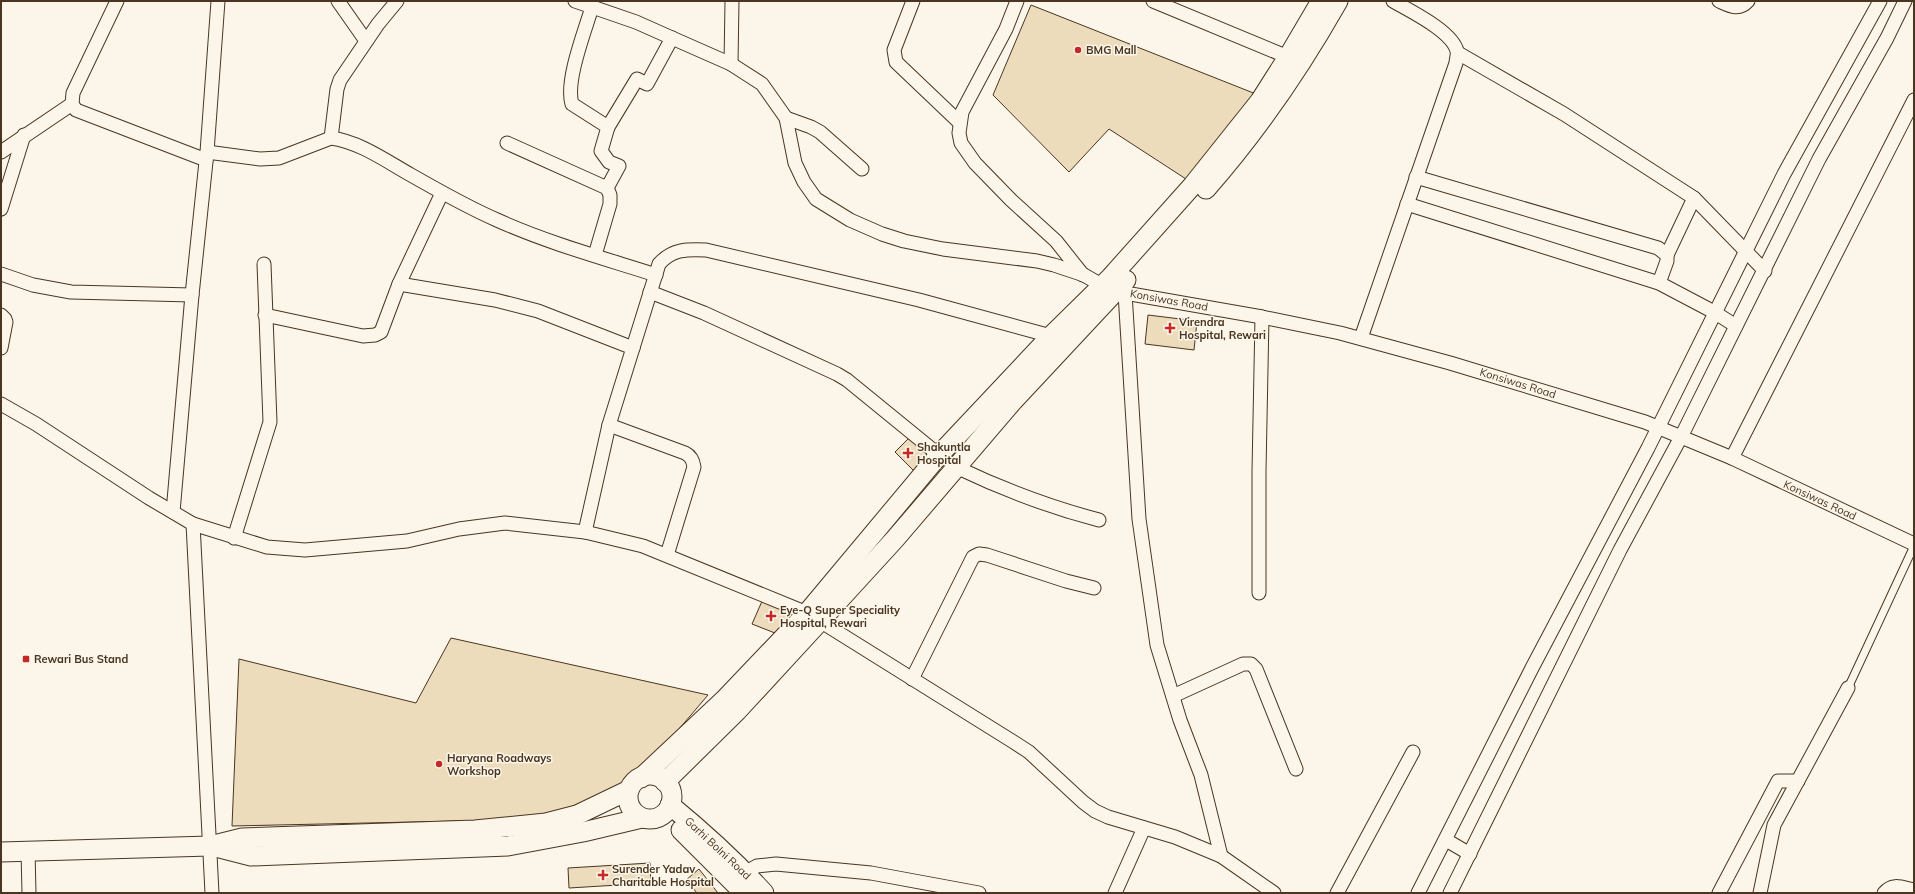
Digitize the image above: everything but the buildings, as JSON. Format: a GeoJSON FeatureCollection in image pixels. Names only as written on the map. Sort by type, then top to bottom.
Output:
{"type":"FeatureCollection","features":[{"type":"Feature","properties":{"kind":"main road"},"geometry":{"type":"LineString","coordinates":[[665,782],[737,711],[814,617],[940,455],[1051,336],[1115,289],[1202,174],[1260,101],[1322,1]]}},
{"type":"Feature","properties":{"kind":"main road"},"geometry":{"type":"LineString","coordinates":[[642,818],[635,813],[630,806],[628,798],[635,784],[814,617],[895,539],[1013,401],[1241,148],[1285,90],[1338,1]]}},
{"type":"Feature","properties":{"kind":"main road"},"geometry":{"type":"LineString","coordinates":[[1,852],[210,846],[242,838],[475,830],[546,823],[577,815],[649,776],[657,777],[665,782],[670,788],[672,797],[667,810],[657,818],[642,818],[583,832],[508,846],[251,856],[210,846]]}},
{"type":"Feature","properties":{"kind":"main road","name":"Garhi Bolni Road"},"geometry":{"type":"LineString","coordinates":[[667,810],[700,830],[741,883],[764,893]]}},
{"type":"Feature","properties":{"kind":"street"},"geometry":{"type":"LineString","coordinates":[[117,1],[73,93],[72,104],[76,110],[207,156],[260,159],[279,158],[331,138],[340,139],[363,148],[442,193],[497,220],[538,237],[656,275]]}},
{"type":"Feature","properties":{"kind":"street"},"geometry":{"type":"LineString","coordinates":[[173,512],[192,295],[207,156],[218,1]]}},
{"type":"Feature","properties":{"kind":"street"},"geometry":{"type":"LineString","coordinates":[[338,1],[366,41]]}},
{"type":"Feature","properties":{"kind":"street"},"geometry":{"type":"LineString","coordinates":[[331,138],[337,89],[340,80],[366,41],[396,1]]}},
{"type":"Feature","properties":{"kind":"street"},"geometry":{"type":"LineString","coordinates":[[575,1],[636,22],[731,64],[762,84],[786,118],[795,163],[804,182],[816,198],[850,220],[882,234],[904,241],[942,249],[1037,261],[1084,275],[1115,289],[1139,519],[1157,645],[1180,720],[1201,775],[1221,856]]}},
{"type":"Feature","properties":{"kind":"street"},"geometry":{"type":"LineString","coordinates":[[731,64],[732,1]]}},
{"type":"Feature","properties":{"kind":"street"},"geometry":{"type":"LineString","coordinates":[[913,1],[894,50],[896,62],[959,122]]}},
{"type":"Feature","properties":{"kind":"street"},"geometry":{"type":"LineString","coordinates":[[1017,1],[1006,29],[962,112],[959,122],[961,143],[975,163],[1011,200],[1056,241],[1084,275]]}},
{"type":"Feature","properties":{"kind":"street"},"geometry":{"type":"LineString","coordinates":[[1153,1],[1288,58]]}},
{"type":"Feature","properties":{"kind":"street"},"geometry":{"type":"LineString","coordinates":[[1361,338],[1456,63],[1458,53],[1454,43],[1446,35],[1393,1]]}},
{"type":"Feature","properties":{"kind":"street"},"geometry":{"type":"LineString","coordinates":[[1719,1],[1736,7],[1742,6],[1748,1]]}},
{"type":"Feature","properties":{"kind":"street"},"geometry":{"type":"LineString","coordinates":[[1418,893],[1658,427],[1784,174],[1880,1]]}},
{"type":"Feature","properties":{"kind":"street"},"geometry":{"type":"LineString","coordinates":[[1450,893],[1616,557],[1681,437],[1765,271],[1819,159],[1887,38],[1906,1]]}},
{"type":"Feature","properties":{"kind":"street"},"geometry":{"type":"LineString","coordinates":[[592,7],[572,79],[569,96],[572,104],[608,127]]}},
{"type":"Feature","properties":{"kind":"street"},"geometry":{"type":"LineString","coordinates":[[606,188],[619,166],[609,162],[601,151],[608,127],[637,79],[647,84],[672,38]]}},
{"type":"Feature","properties":{"kind":"street"},"geometry":{"type":"LineString","coordinates":[[1458,53],[1564,114],[1694,198],[1765,271]]}},
{"type":"Feature","properties":{"kind":"street"},"geometry":{"type":"LineString","coordinates":[[1732,458],[1914,100]]}},
{"type":"Feature","properties":{"kind":"street"},"geometry":{"type":"LineString","coordinates":[[1,152],[24,135],[72,104]]}},
{"type":"Feature","properties":{"kind":"street"},"geometry":{"type":"LineString","coordinates":[[786,118],[811,126],[820,132],[862,169]]}},
{"type":"Feature","properties":{"kind":"street"},"geometry":{"type":"LineString","coordinates":[[1,209],[24,135]]}},
{"type":"Feature","properties":{"kind":"street"},"geometry":{"type":"LineString","coordinates":[[507,143],[606,188],[610,195],[610,204],[595,255]]}},
{"type":"Feature","properties":{"kind":"street"},"geometry":{"type":"LineString","coordinates":[[1416,177],[1658,248],[1667,254]]}},
{"type":"Feature","properties":{"kind":"street"},"geometry":{"type":"LineString","coordinates":[[265,315],[363,336],[375,335],[383,328],[399,284],[442,193]]}},
{"type":"Feature","properties":{"kind":"street"},"geometry":{"type":"LineString","coordinates":[[1659,283],[1667,261],[1667,254],[1694,198]]}},
{"type":"Feature","properties":{"kind":"street"},"geometry":{"type":"LineString","coordinates":[[1407,204],[1659,283],[1714,312],[1736,326]]}},
{"type":"Feature","properties":{"kind":"street"},"geometry":{"type":"LineString","coordinates":[[585,532],[609,425],[659,264],[668,254],[677,251],[706,250],[919,300],[1051,336]]}},
{"type":"Feature","properties":{"kind":"street"},"geometry":{"type":"LineString","coordinates":[[234,538],[270,422],[264,264]]}},
{"type":"Feature","properties":{"kind":"street"},"geometry":{"type":"LineString","coordinates":[[1,274],[33,285],[71,292],[192,295]]}},
{"type":"Feature","properties":{"kind":"street"},"geometry":{"type":"LineString","coordinates":[[399,284],[495,300],[538,311],[633,348]]}},
{"type":"Feature","properties":{"kind":"street","name":"Konsiwas Road"},"geometry":{"type":"LineString","coordinates":[[1115,289],[1262,317],[1361,338],[1538,389],[1658,427],[1732,458],[1914,545]]}},
{"type":"Feature","properties":{"kind":"street"},"geometry":{"type":"LineString","coordinates":[[650,292],[704,313],[837,374],[847,380],[940,455]]}},
{"type":"Feature","properties":{"kind":"street"},"geometry":{"type":"LineString","coordinates":[[1,315],[6,322],[1,348]]}},
{"type":"Feature","properties":{"kind":"street"},"geometry":{"type":"LineString","coordinates":[[1259,593],[1262,317]]}},
{"type":"Feature","properties":{"kind":"street"},"geometry":{"type":"LineString","coordinates":[[1,404],[36,424],[193,524],[234,538],[267,547],[305,550],[408,541],[491,524],[526,524],[585,532],[643,546],[667,555],[814,617],[1023,748],[1077,798],[1096,811],[1189,842],[1221,856],[1274,893]]}},
{"type":"Feature","properties":{"kind":"street"},"geometry":{"type":"LineString","coordinates":[[609,425],[685,453],[690,456],[693,461],[694,467],[667,555]]}},
{"type":"Feature","properties":{"kind":"street"},"geometry":{"type":"LineString","coordinates":[[956,467],[988,482],[1055,508],[1099,520]]}},
{"type":"Feature","properties":{"kind":"street"},"geometry":{"type":"LineString","coordinates":[[193,524],[212,893]]}},
{"type":"Feature","properties":{"kind":"street"},"geometry":{"type":"LineString","coordinates":[[912,679],[973,557],[979,554],[987,555],[1066,581],[1094,588]]}},
{"type":"Feature","properties":{"kind":"street"},"geometry":{"type":"LineString","coordinates":[[1173,696],[1243,664],[1252,664],[1256,669],[1296,769]]}},
{"type":"Feature","properties":{"kind":"street"},"geometry":{"type":"LineString","coordinates":[[1760,893],[1774,825],[1848,688]]}},
{"type":"Feature","properties":{"kind":"street"},"geometry":{"type":"LineString","coordinates":[[1337,893],[1413,752]]}},
{"type":"Feature","properties":{"kind":"street"},"geometry":{"type":"LineString","coordinates":[[1719,893],[1778,780],[1798,780]]}},
{"type":"Feature","properties":{"kind":"street"},"geometry":{"type":"LineString","coordinates":[[1115,893],[1144,828]]}},
{"type":"Feature","properties":{"kind":"street"},"geometry":{"type":"LineString","coordinates":[[1446,840],[1470,854]]}},
{"type":"Feature","properties":{"kind":"street"},"geometry":{"type":"LineString","coordinates":[[28,851],[29,893]]}},
{"type":"Feature","properties":{"kind":"street"},"geometry":{"type":"LineString","coordinates":[[741,883],[758,866],[784,865],[871,873],[979,893]]}},
{"type":"Feature","properties":{"kind":"street"},"geometry":{"type":"LineString","coordinates":[[1884,893],[1891,887],[1897,886],[1914,890]]}},
{"type":"Feature","properties":{"kind":"lane"},"geometry":{"type":"LineString","coordinates":[[1848,688],[1914,545]]}},
{"type":"Feature","properties":{"kind":"place","name":"BMG Mall"},"geometry":{"type":"Point","coordinates":[1078,50]}},
{"type":"Feature","properties":{"kind":"place","name":"Virendra Hospital, Rewari"},"geometry":{"type":"Point","coordinates":[1170,328]}},
{"type":"Feature","properties":{"kind":"place","name":"Shakuntla Hospital"},"geometry":{"type":"Point","coordinates":[908,453]}},
{"type":"Feature","properties":{"kind":"place","name":"Eye-Q Super Speciality Hospital, Rewari"},"geometry":{"type":"Point","coordinates":[771,616]}},
{"type":"Feature","properties":{"kind":"place","name":"Rewari Bus Stand"},"geometry":{"type":"Point","coordinates":[26,659]}},
{"type":"Feature","properties":{"kind":"place","name":"Haryana Roadways Workshop"},"geometry":{"type":"Point","coordinates":[439,764]}},
{"type":"Feature","properties":{"kind":"place","name":"Surender Yadav Charitable Hospital"},"geometry":{"type":"Point","coordinates":[603,875]}}]}
